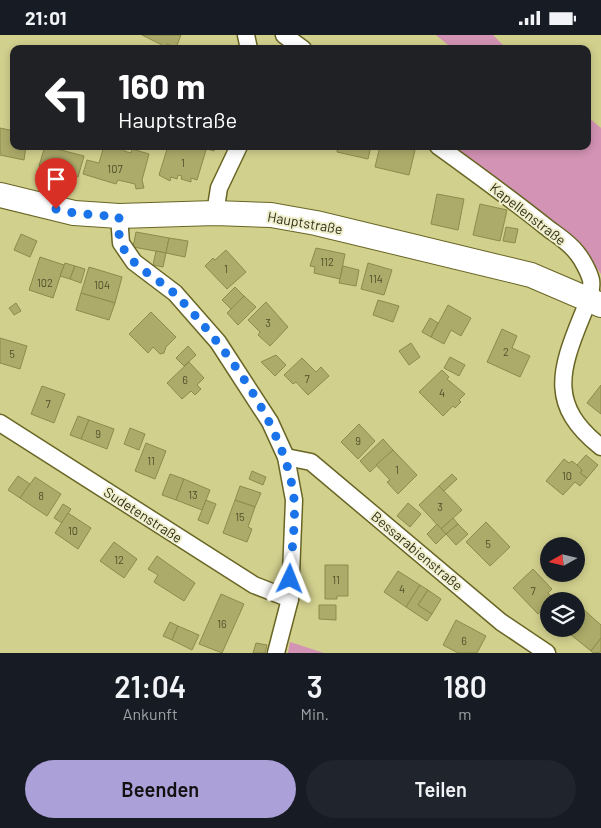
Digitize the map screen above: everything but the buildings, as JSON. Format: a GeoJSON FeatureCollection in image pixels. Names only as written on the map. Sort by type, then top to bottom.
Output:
{"type":"FeatureCollection","features":[{"type":"Feature","properties":{"kind":"main road","name":"Hauptstraße"},"geometry":{"type":"LineString","coordinates":[[0,195],[74,213],[119,217],[215,213],[271,215],[316,223],[531,275],[595,302]]}},
{"type":"Feature","properties":{"kind":"street"},"geometry":{"type":"LineString","coordinates":[[284,35],[298,45]]}},
{"type":"Feature","properties":{"kind":"street"},"geometry":{"type":"LineString","coordinates":[[215,213],[219,188],[237,150]]}},
{"type":"Feature","properties":{"kind":"street","name":"Kapellenstraße"},"geometry":{"type":"LineString","coordinates":[[444,150],[512,199],[577,252],[591,280],[595,302]]}},
{"type":"Feature","properties":{"kind":"street"},"geometry":{"type":"LineString","coordinates":[[119,217],[121,243],[134,262],[175,293],[218,343],[270,422],[286,457],[294,500],[290,599],[276,653]]}},
{"type":"Feature","properties":{"kind":"street"},"geometry":{"type":"LineString","coordinates":[[595,302],[569,348],[562,377],[571,417],[583,433],[601,447]]}},
{"type":"Feature","properties":{"kind":"street","name":"Sudetenstraße"},"geometry":{"type":"LineString","coordinates":[[0,423],[246,580],[290,599]]}},
{"type":"Feature","properties":{"kind":"street","name":"Bessarabienstraße"},"geometry":{"type":"LineString","coordinates":[[286,457],[311,462],[501,622],[547,653]]}},
{"type":"Feature","properties":{"kind":"shaded area"},"geometry":{"type":"Polygon","coordinates":[[[436,35],[493,35],[503,45],[448,45],[436,35]]]}},
{"type":"Feature","properties":{"kind":"shaded area"},"geometry":{"type":"Polygon","coordinates":[[[591,120],[601,128],[601,274],[580,246],[453,150],[591,150],[591,120]]]}},
{"type":"Feature","properties":{"kind":"shaded area"},"geometry":{"type":"Polygon","coordinates":[[[290,642],[324,653],[288,653],[290,642]]]}},
{"type":"Feature","properties":{"kind":"route"},"geometry":{"type":"LineString","coordinates":[[56,209],[74,213],[119,217],[121,243],[134,262],[175,293],[218,343],[270,422],[286,457],[294,500],[290,579]]}}]}
